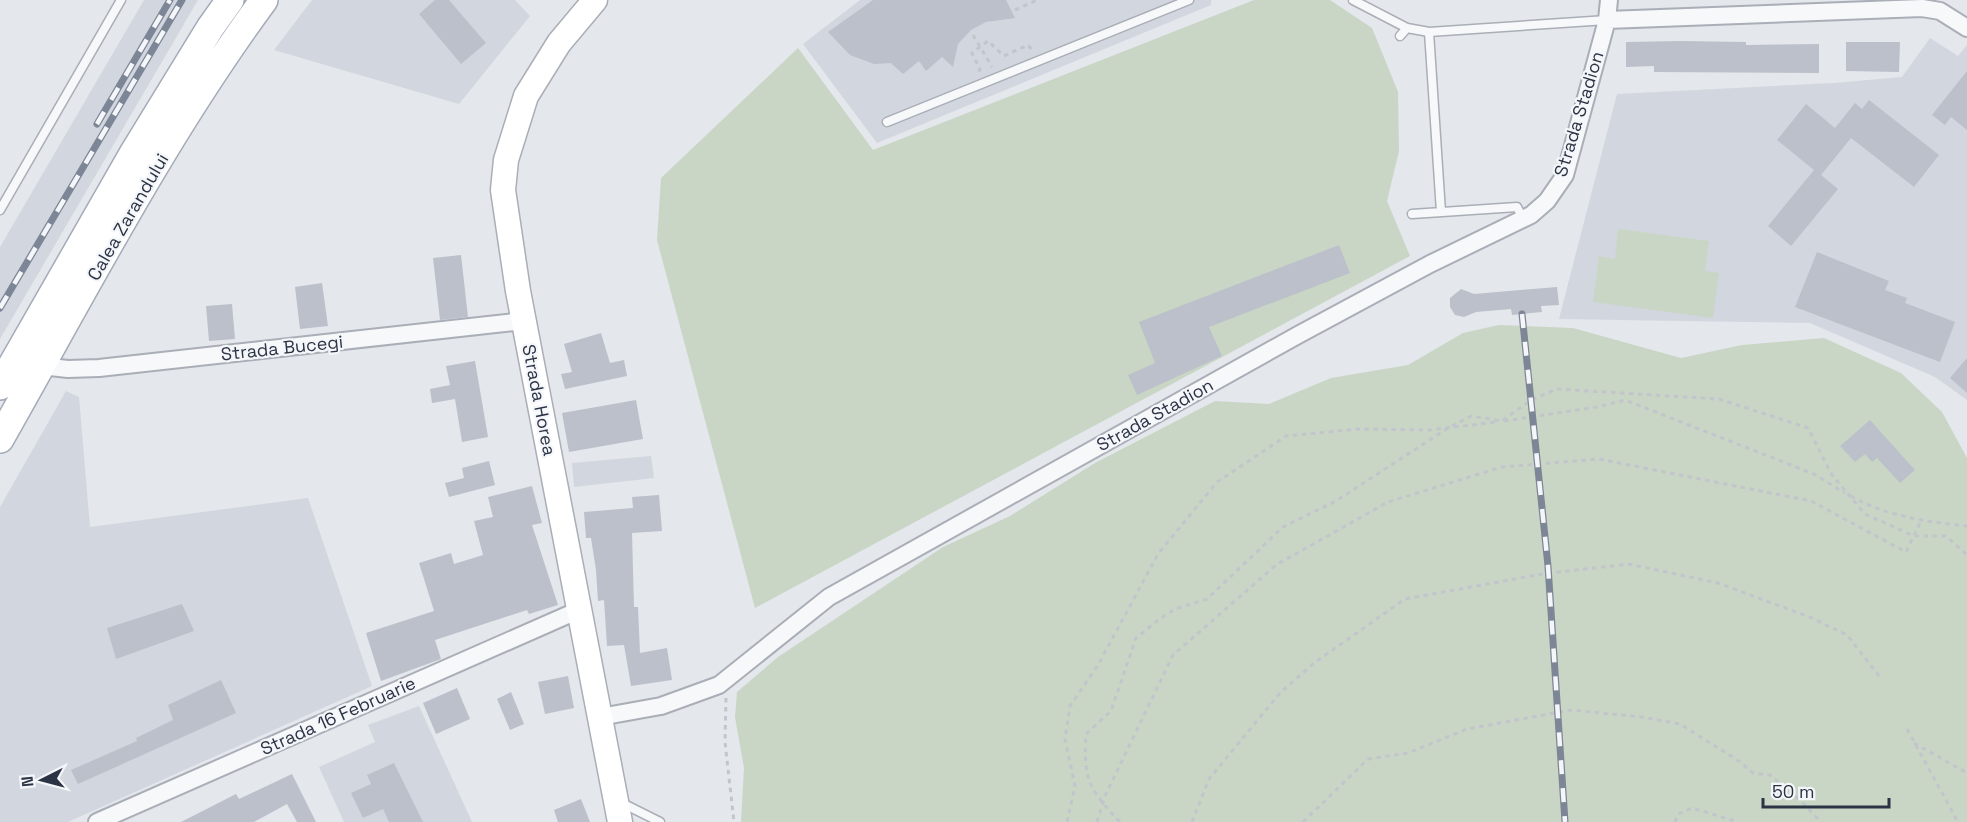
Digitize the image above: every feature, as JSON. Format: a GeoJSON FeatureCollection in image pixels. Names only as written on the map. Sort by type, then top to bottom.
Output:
{"type":"FeatureCollection","features":[{"type":"Feature","properties":{"kind":"main road","name":"Calea Zarandului"},"geometry":{"type":"LineString","coordinates":[[0,386],[134,152],[210,28],[230,0]]}},
{"type":"Feature","properties":{"kind":"main road","name":"Calea Zarandului"},"geometry":{"type":"LineString","coordinates":[[0,439],[153,172],[232,44],[264,0]]}},
{"type":"Feature","properties":{"kind":"main road","name":"Strada Horea"},"geometry":{"type":"LineString","coordinates":[[595,0],[577,19],[542,67],[518,117],[506,160],[503,190],[523,321],[618,811]]}},
{"type":"Feature","properties":{"kind":"street","name":"Strada Stadion"},"geometry":{"type":"LineString","coordinates":[[600,717],[670,702],[719,685],[774,638],[829,597],[1298,335],[1430,264],[1523,219],[1547,201],[1565,175],[1607,20],[1609,0]]}},
{"type":"Feature","properties":{"kind":"street"},"geometry":{"type":"LineString","coordinates":[[1607,20],[1922,8],[1940,11],[1967,28]]}},
{"type":"Feature","properties":{"kind":"street","name":"Strada Bucegi"},"geometry":{"type":"LineString","coordinates":[[41,366],[99,368],[523,321]]}},
{"type":"Feature","properties":{"kind":"street","name":"Strada 16 Februarie"},"geometry":{"type":"LineString","coordinates":[[97,822],[579,610]]}},
{"type":"Feature","properties":{"kind":"lane"},"geometry":{"type":"LineString","coordinates":[[0,210],[121,0]]}},
{"type":"Feature","properties":{"kind":"lane"},"geometry":{"type":"LineString","coordinates":[[887,122],[1189,0]]}},
{"type":"Feature","properties":{"kind":"lane"},"geometry":{"type":"LineString","coordinates":[[1353,0],[1407,28],[1429,32],[1607,20]]}},
{"type":"Feature","properties":{"kind":"lane"},"geometry":{"type":"LineString","coordinates":[[1400,36],[1407,28]]}},
{"type":"Feature","properties":{"kind":"lane"},"geometry":{"type":"LineString","coordinates":[[1429,32],[1441,212]]}},
{"type":"Feature","properties":{"kind":"lane"},"geometry":{"type":"LineString","coordinates":[[1412,214],[1517,207],[1523,219]]}},
{"type":"Feature","properties":{"kind":"lane"},"geometry":{"type":"LineString","coordinates":[[618,811],[660,822]]}},
{"type":"Feature","properties":{"kind":"path"},"geometry":{"type":"LineString","coordinates":[[1015,10],[1037,0]]}},
{"type":"Feature","properties":{"kind":"path"},"geometry":{"type":"LineString","coordinates":[[973,35],[997,78]]}},
{"type":"Feature","properties":{"kind":"path"},"geometry":{"type":"LineString","coordinates":[[972,53],[988,41],[1004,56],[1028,45],[1041,60]]}},
{"type":"Feature","properties":{"kind":"path"},"geometry":{"type":"LineString","coordinates":[[1120,822],[1094,795],[1084,765],[1086,734],[1111,711],[1136,638],[1175,609],[1207,599],[1283,527],[1336,501],[1470,416],[1502,421],[1531,400],[1557,389],[1719,399],[1808,428],[1832,475],[1865,514],[1914,536],[1946,536],[1967,555]]}},
{"type":"Feature","properties":{"kind":"path"},"geometry":{"type":"LineString","coordinates":[[1067,822],[1075,786],[1065,738],[1070,706],[1098,665],[1158,554],[1217,482],[1286,436],[1359,429],[1448,428],[1597,407],[1625,400],[1814,474],[1872,508],[1922,519],[1967,525]]}},
{"type":"Feature","properties":{"kind":"path"},"geometry":{"type":"LineString","coordinates":[[1097,822],[1102,803],[1173,655],[1276,565],[1388,502],[1502,467],[1599,459],[1811,501],[1906,552],[1922,519]]}},
{"type":"Feature","properties":{"kind":"path"},"geometry":{"type":"LineString","coordinates":[[1192,822],[1209,779],[1280,693],[1314,663],[1405,599],[1542,574],[1629,564],[1718,583],[1812,618],[1847,635],[1880,677]]}},
{"type":"Feature","properties":{"kind":"path"},"geometry":{"type":"LineString","coordinates":[[734,822],[725,742],[727,692],[738,671]]}},
{"type":"Feature","properties":{"kind":"path"},"geometry":{"type":"LineString","coordinates":[[1303,822],[1368,759],[1408,753],[1467,729],[1571,710],[1642,717],[1680,724],[1739,761],[1753,773],[1770,775],[1801,801],[1821,822]]}},
{"type":"Feature","properties":{"kind":"path"},"geometry":{"type":"LineString","coordinates":[[1907,729],[1958,822]]}},
{"type":"Feature","properties":{"kind":"path"},"geometry":{"type":"LineString","coordinates":[[1913,742],[1967,773]]}},
{"type":"Feature","properties":{"kind":"path"},"geometry":{"type":"LineString","coordinates":[[1675,822],[1678,814],[1692,808],[1738,822]]}},
{"type":"Feature","properties":{"kind":"shaded area"},"geometry":{"type":"Polygon","coordinates":[[[144,0],[198,0],[0,339],[0,247],[144,0]]]}},
{"type":"Feature","properties":{"kind":"shaded area"},"geometry":{"type":"Polygon","coordinates":[[[312,0],[515,0],[530,16],[459,104],[274,50],[312,0]]]}},
{"type":"Feature","properties":{"kind":"shaded area"},"geometry":{"type":"Polygon","coordinates":[[[860,0],[1211,0],[1211,5],[877,143],[803,44],[860,0]]]}},
{"type":"Feature","properties":{"kind":"shaded area"},"geometry":{"type":"Polygon","coordinates":[[[1930,38],[1958,56],[1967,45],[1967,400],[1935,377],[1810,323],[1559,319],[1617,94],[1834,83],[1902,77],[1930,38]]]}},
{"type":"Feature","properties":{"kind":"shaded area"},"geometry":{"type":"Polygon","coordinates":[[[66,391],[79,397],[90,527],[308,498],[372,686],[68,822],[0,822],[0,507],[66,391]]]}},
{"type":"Feature","properties":{"kind":"shaded area"},"geometry":{"type":"Polygon","coordinates":[[[651,456],[654,478],[574,487],[572,463],[651,456]]]}},
{"type":"Feature","properties":{"kind":"shaded area"},"geometry":{"type":"Polygon","coordinates":[[[419,706],[472,822],[344,822],[319,767],[375,742],[368,725],[419,706]]]}},
{"type":"Feature","properties":{"kind":"green space"},"geometry":{"type":"Polygon","coordinates":[[[1254,0],[1330,0],[1372,28],[1398,92],[1399,151],[1387,201],[1410,256],[755,608],[657,240],[661,178],[798,48],[873,150],[1254,0]]]}},
{"type":"Feature","properties":{"kind":"green space"},"geometry":{"type":"Polygon","coordinates":[[[1618,229],[1709,241],[1705,271],[1719,273],[1713,318],[1593,302],[1599,256],[1615,259],[1618,229]]]}},
{"type":"Feature","properties":{"kind":"green space"},"geometry":{"type":"Polygon","coordinates":[[[1499,325],[1573,328],[1681,358],[1742,345],[1824,338],[1901,373],[1942,412],[1967,458],[1967,822],[741,822],[744,768],[735,717],[737,692],[778,657],[943,547],[1010,516],[1095,463],[1215,401],[1269,404],[1331,378],[1408,365],[1463,333],[1499,325]]]}},
{"type":"Feature","properties":{"kind":"building"},"geometry":{"type":"Polygon","coordinates":[[[435,0],[449,0],[486,43],[461,64],[419,14],[435,0]]]}},
{"type":"Feature","properties":{"kind":"building"},"geometry":{"type":"Polygon","coordinates":[[[873,0],[1006,0],[1015,18],[986,22],[971,30],[958,44],[953,67],[942,57],[926,71],[919,61],[903,74],[891,63],[874,64],[850,55],[828,32],[873,0]]]}},
{"type":"Feature","properties":{"kind":"building"},"geometry":{"type":"Polygon","coordinates":[[[1626,42],[1746,42],[1746,45],[1819,44],[1819,73],[1654,72],[1654,66],[1626,67],[1626,42]]]}},
{"type":"Feature","properties":{"kind":"building"},"geometry":{"type":"Polygon","coordinates":[[[1846,42],[1900,42],[1899,72],[1846,71],[1846,42]]]}},
{"type":"Feature","properties":{"kind":"building"},"geometry":{"type":"Polygon","coordinates":[[[1967,71],[1967,130],[1951,117],[1945,125],[1932,115],[1967,71]]]}},
{"type":"Feature","properties":{"kind":"building"},"geometry":{"type":"Polygon","coordinates":[[[1869,100],[1939,155],[1914,187],[1851,138],[1821,175],[1838,189],[1791,246],[1768,226],[1814,170],[1777,140],[1806,104],[1835,128],[1855,103],[1862,109],[1869,100]]]}},
{"type":"Feature","properties":{"kind":"building"},"geometry":{"type":"Polygon","coordinates":[[[1339,245],[1350,273],[1209,327],[1222,356],[1137,395],[1128,375],[1155,363],[1139,322],[1339,245]]]}},
{"type":"Feature","properties":{"kind":"building"},"geometry":{"type":"Polygon","coordinates":[[[1817,252],[1889,281],[1885,290],[1907,298],[1905,303],[1955,322],[1940,362],[1795,307],[1817,252]]]}},
{"type":"Feature","properties":{"kind":"building"},"geometry":{"type":"Polygon","coordinates":[[[461,255],[468,317],[440,320],[433,258],[461,255]]]}},
{"type":"Feature","properties":{"kind":"building"},"geometry":{"type":"Polygon","coordinates":[[[322,283],[328,326],[300,329],[295,287],[322,283]]]}},
{"type":"Feature","properties":{"kind":"building"},"geometry":{"type":"Polygon","coordinates":[[[1557,287],[1559,305],[1541,306],[1542,312],[1512,315],[1511,309],[1476,312],[1464,317],[1455,315],[1450,307],[1450,298],[1461,289],[1474,294],[1557,287]]]}},
{"type":"Feature","properties":{"kind":"building"},"geometry":{"type":"Polygon","coordinates":[[[232,304],[235,339],[209,341],[206,306],[232,304]]]}},
{"type":"Feature","properties":{"kind":"building"},"geometry":{"type":"Polygon","coordinates":[[[601,333],[610,363],[624,360],[627,376],[565,389],[561,374],[572,372],[564,344],[601,333]]]}},
{"type":"Feature","properties":{"kind":"building"},"geometry":{"type":"Polygon","coordinates":[[[1967,358],[1967,393],[1950,378],[1967,358]]]}},
{"type":"Feature","properties":{"kind":"building"},"geometry":{"type":"Polygon","coordinates":[[[475,361],[488,437],[462,442],[455,399],[432,403],[430,389],[450,385],[446,366],[475,361]]]}},
{"type":"Feature","properties":{"kind":"building"},"geometry":{"type":"Polygon","coordinates":[[[636,400],[643,439],[569,452],[562,413],[636,400]]]}},
{"type":"Feature","properties":{"kind":"building"},"geometry":{"type":"Polygon","coordinates":[[[1870,420],[1915,470],[1900,483],[1877,458],[1872,462],[1865,454],[1855,462],[1840,446],[1870,420]]]}},
{"type":"Feature","properties":{"kind":"building"},"geometry":{"type":"Polygon","coordinates":[[[489,461],[495,485],[449,497],[445,483],[464,478],[462,468],[489,461]]]}},
{"type":"Feature","properties":{"kind":"building"},"geometry":{"type":"Polygon","coordinates":[[[532,486],[542,523],[532,525],[558,605],[529,614],[527,610],[435,640],[441,659],[381,681],[366,633],[434,611],[419,563],[451,553],[454,564],[483,555],[474,521],[493,517],[488,497],[532,486]]]}},
{"type":"Feature","properties":{"kind":"building"},"geometry":{"type":"Polygon","coordinates":[[[659,495],[662,531],[632,533],[634,607],[638,607],[640,653],[667,648],[672,680],[631,686],[624,645],[607,646],[604,600],[598,601],[591,538],[586,538],[584,512],[633,508],[632,497],[659,495]]]}},
{"type":"Feature","properties":{"kind":"building"},"geometry":{"type":"Polygon","coordinates":[[[182,604],[194,631],[116,659],[107,628],[182,604]]]}},
{"type":"Feature","properties":{"kind":"building"},"geometry":{"type":"Polygon","coordinates":[[[568,676],[574,708],[545,714],[538,682],[568,676]]]}},
{"type":"Feature","properties":{"kind":"building"},"geometry":{"type":"Polygon","coordinates":[[[221,680],[236,713],[78,784],[71,770],[137,741],[136,738],[173,720],[168,705],[221,680]]]}},
{"type":"Feature","properties":{"kind":"building"},"geometry":{"type":"Polygon","coordinates":[[[457,688],[470,719],[436,734],[423,703],[457,688]]]}},
{"type":"Feature","properties":{"kind":"building"},"geometry":{"type":"Polygon","coordinates":[[[511,692],[524,724],[510,730],[497,699],[511,692]]]}},
{"type":"Feature","properties":{"kind":"building"},"geometry":{"type":"Polygon","coordinates":[[[394,763],[423,822],[389,822],[383,809],[363,818],[351,793],[371,784],[367,775],[394,763]]]}},
{"type":"Feature","properties":{"kind":"building"},"geometry":{"type":"Polygon","coordinates":[[[292,774],[316,822],[297,822],[287,804],[254,822],[181,822],[236,794],[239,799],[292,774]]]}},
{"type":"Feature","properties":{"kind":"building"},"geometry":{"type":"Polygon","coordinates":[[[581,799],[590,822],[558,822],[554,810],[581,799]]]}},
{"type":"Feature","properties":{"kind":"railway"},"geometry":{"type":"LineString","coordinates":[[97,124],[170,0]]}},
{"type":"Feature","properties":{"kind":"railway"},"geometry":{"type":"LineString","coordinates":[[0,308],[182,0]]}},
{"type":"Feature","properties":{"kind":"railway"},"geometry":{"type":"LineString","coordinates":[[1522,314],[1548,566],[1565,822]]}}]}
